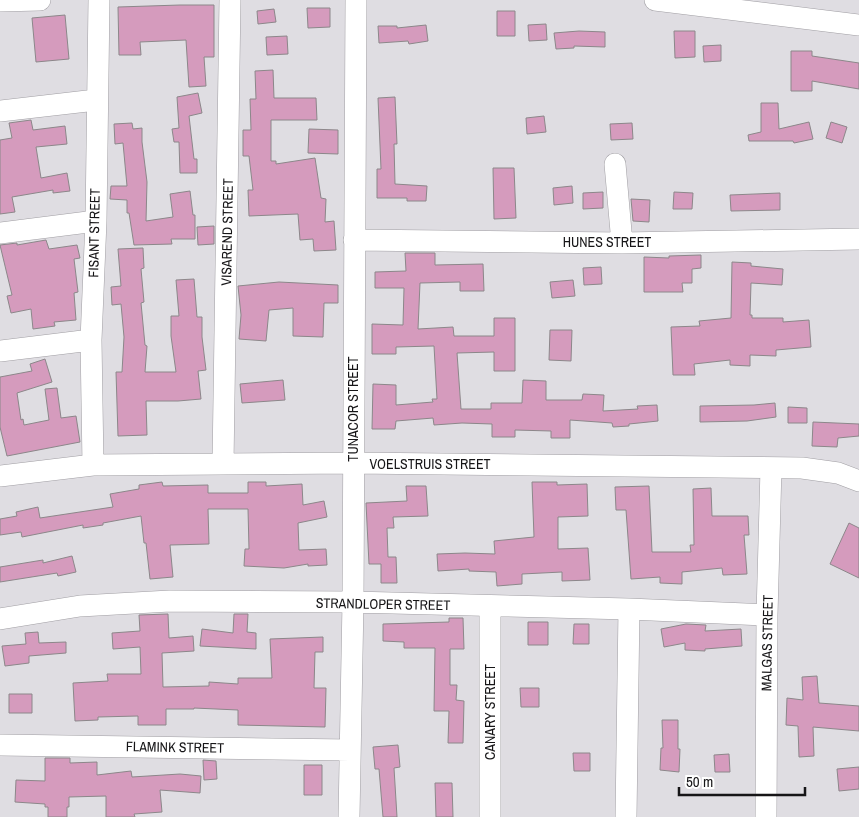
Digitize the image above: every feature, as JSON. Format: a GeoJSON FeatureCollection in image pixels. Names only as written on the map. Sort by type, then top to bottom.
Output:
{"type":"FeatureCollection","features":[{"type":"Feature","properties":{"kind":"street"},"geometry":{"type":"LineString","coordinates":[[0,1],[40,0]]}},
{"type":"Feature","properties":{"kind":"street","name":"FISANT STREET"},"geometry":{"type":"LineString","coordinates":[[93,465],[91,340],[96,221],[96,100],[99,0]]}},
{"type":"Feature","properties":{"kind":"street","name":"VISAREND STREET"},"geometry":{"type":"LineString","coordinates":[[223,464],[230,0]]}},
{"type":"Feature","properties":{"kind":"street","name":"TUNACOR STREET"},"geometry":{"type":"LineString","coordinates":[[349,817],[353,602],[356,0]]}},
{"type":"Feature","properties":{"kind":"street"},"geometry":{"type":"LineString","coordinates":[[655,0],[859,25]]}},
{"type":"Feature","properties":{"kind":"street"},"geometry":{"type":"LineString","coordinates":[[0,111],[96,100]]}},
{"type":"Feature","properties":{"kind":"street"},"geometry":{"type":"LineString","coordinates":[[615,164],[622,243]]}},
{"type":"Feature","properties":{"kind":"street"},"geometry":{"type":"LineString","coordinates":[[0,233],[96,221]]}},
{"type":"Feature","properties":{"kind":"street","name":"HUNES STREET"},"geometry":{"type":"LineString","coordinates":[[354,240],[622,243],[859,238]]}},
{"type":"Feature","properties":{"kind":"street"},"geometry":{"type":"LineString","coordinates":[[0,351],[91,340]]}},
{"type":"Feature","properties":{"kind":"street","name":"VOELSTRUIS STREET"},"geometry":{"type":"LineString","coordinates":[[0,476],[93,465],[353,463],[802,468],[838,473],[859,481]]}},
{"type":"Feature","properties":{"kind":"street","name":"MALGAS STREET"},"geometry":{"type":"LineString","coordinates":[[766,817],[767,615],[771,468]]}},
{"type":"Feature","properties":{"kind":"street","name":"STRANDLOPER STREET"},"geometry":{"type":"LineString","coordinates":[[0,619],[80,606],[170,601],[353,602],[629,609],[767,615]]}},
{"type":"Feature","properties":{"kind":"street","name":"CANARY STREET"},"geometry":{"type":"LineString","coordinates":[[490,606],[490,817]]}},
{"type":"Feature","properties":{"kind":"street"},"geometry":{"type":"LineString","coordinates":[[626,817],[629,609]]}},
{"type":"Feature","properties":{"kind":"street","name":"FLAMINK STREET"},"geometry":{"type":"LineString","coordinates":[[0,745],[350,750]]}},
{"type":"Feature","properties":{"kind":"building"},"geometry":{"type":"Polygon","coordinates":[[[214,5],[214,57],[204,57],[206,86],[189,87],[186,40],[140,42],[141,55],[119,55],[118,7],[214,5]]]}},
{"type":"Feature","properties":{"kind":"building"},"geometry":{"type":"Polygon","coordinates":[[[307,8],[330,8],[330,27],[308,28],[307,8]]]}},
{"type":"Feature","properties":{"kind":"building"},"geometry":{"type":"Polygon","coordinates":[[[274,9],[276,22],[258,24],[257,11],[274,9]]]}},
{"type":"Feature","properties":{"kind":"building"},"geometry":{"type":"Polygon","coordinates":[[[497,11],[515,11],[515,36],[497,36],[497,11]]]}},
{"type":"Feature","properties":{"kind":"building"},"geometry":{"type":"Polygon","coordinates":[[[65,15],[69,59],[36,62],[32,18],[65,15]]]}},
{"type":"Feature","properties":{"kind":"building"},"geometry":{"type":"Polygon","coordinates":[[[546,24],[547,40],[529,41],[528,25],[546,24]]]}},
{"type":"Feature","properties":{"kind":"building"},"geometry":{"type":"Polygon","coordinates":[[[426,25],[428,41],[409,44],[408,41],[379,43],[378,26],[397,26],[397,28],[426,25]]]}},
{"type":"Feature","properties":{"kind":"building"},"geometry":{"type":"Polygon","coordinates":[[[579,31],[605,32],[605,47],[574,46],[574,48],[556,49],[554,33],[579,31]]]}},
{"type":"Feature","properties":{"kind":"building"},"geometry":{"type":"Polygon","coordinates":[[[674,31],[695,31],[695,57],[675,58],[674,31]]]}},
{"type":"Feature","properties":{"kind":"building"},"geometry":{"type":"Polygon","coordinates":[[[287,36],[288,54],[267,55],[266,37],[287,36]]]}},
{"type":"Feature","properties":{"kind":"building"},"geometry":{"type":"Polygon","coordinates":[[[721,45],[721,61],[704,62],[703,46],[721,45]]]}},
{"type":"Feature","properties":{"kind":"building"},"geometry":{"type":"Polygon","coordinates":[[[791,51],[812,51],[812,56],[859,63],[859,89],[812,81],[812,91],[791,91],[791,51]]]}},
{"type":"Feature","properties":{"kind":"building"},"geometry":{"type":"Polygon","coordinates":[[[273,70],[274,98],[316,98],[317,120],[271,120],[271,161],[276,161],[276,164],[315,158],[321,198],[326,199],[325,222],[334,221],[336,250],[314,251],[313,239],[300,240],[298,214],[249,216],[248,190],[253,190],[249,156],[243,156],[243,130],[251,130],[250,99],[256,99],[255,71],[273,70]]]}},
{"type":"Feature","properties":{"kind":"building"},"geometry":{"type":"Polygon","coordinates":[[[198,93],[202,113],[189,116],[194,159],[197,159],[197,173],[180,173],[179,142],[174,142],[172,129],[179,128],[177,97],[198,93]]]}},
{"type":"Feature","properties":{"kind":"building"},"geometry":{"type":"Polygon","coordinates":[[[395,97],[397,144],[394,144],[395,184],[427,186],[426,201],[407,201],[407,198],[377,198],[377,169],[381,169],[378,98],[395,97]]]}},
{"type":"Feature","properties":{"kind":"building"},"geometry":{"type":"Polygon","coordinates":[[[761,103],[778,103],[779,129],[809,122],[813,139],[794,143],[793,141],[749,141],[748,135],[761,132],[761,103]]]}},
{"type":"Feature","properties":{"kind":"building"},"geometry":{"type":"Polygon","coordinates":[[[544,116],[546,132],[527,134],[526,118],[544,116]]]}},
{"type":"Feature","properties":{"kind":"building"},"geometry":{"type":"Polygon","coordinates":[[[31,120],[33,130],[65,126],[67,144],[36,147],[41,178],[67,173],[70,191],[53,193],[53,190],[12,197],[15,212],[0,214],[0,140],[12,138],[9,123],[31,120]]]}},
{"type":"Feature","properties":{"kind":"building"},"geometry":{"type":"Polygon","coordinates":[[[831,122],[847,127],[842,143],[826,138],[831,122]]]}},
{"type":"Feature","properties":{"kind":"building"},"geometry":{"type":"Polygon","coordinates":[[[132,123],[133,129],[142,128],[147,182],[146,221],[173,217],[170,194],[190,191],[193,215],[195,215],[195,239],[171,239],[172,244],[134,245],[129,213],[127,213],[127,200],[110,199],[111,186],[127,186],[123,143],[115,144],[114,124],[132,123]]]}},
{"type":"Feature","properties":{"kind":"building"},"geometry":{"type":"Polygon","coordinates":[[[632,123],[633,139],[611,140],[610,124],[632,123]]]}},
{"type":"Feature","properties":{"kind":"building"},"geometry":{"type":"Polygon","coordinates":[[[309,129],[338,130],[338,154],[308,153],[309,129]]]}},
{"type":"Feature","properties":{"kind":"building"},"geometry":{"type":"Polygon","coordinates":[[[493,168],[514,168],[516,218],[494,219],[493,168]]]}},
{"type":"Feature","properties":{"kind":"building"},"geometry":{"type":"Polygon","coordinates":[[[572,186],[573,203],[554,205],[553,188],[572,186]]]}},
{"type":"Feature","properties":{"kind":"building"},"geometry":{"type":"Polygon","coordinates":[[[603,192],[603,208],[583,209],[583,193],[603,192]]]}},
{"type":"Feature","properties":{"kind":"building"},"geometry":{"type":"Polygon","coordinates":[[[674,192],[693,193],[692,209],[673,209],[674,192]]]}},
{"type":"Feature","properties":{"kind":"building"},"geometry":{"type":"Polygon","coordinates":[[[780,193],[780,210],[731,211],[730,195],[780,193]]]}},
{"type":"Feature","properties":{"kind":"building"},"geometry":{"type":"Polygon","coordinates":[[[631,199],[650,200],[649,222],[633,221],[631,199]]]}},
{"type":"Feature","properties":{"kind":"building"},"geometry":{"type":"Polygon","coordinates":[[[214,226],[214,244],[198,245],[197,227],[214,226]]]}},
{"type":"Feature","properties":{"kind":"building"},"geometry":{"type":"Polygon","coordinates":[[[46,240],[49,249],[77,245],[80,258],[74,259],[78,292],[74,293],[76,320],[54,322],[55,326],[33,329],[31,309],[11,313],[7,296],[12,295],[0,245],[17,243],[17,245],[46,240]]]}},
{"type":"Feature","properties":{"kind":"building"},"geometry":{"type":"Polygon","coordinates":[[[143,248],[144,268],[141,269],[144,302],[141,303],[145,345],[147,346],[145,372],[176,372],[171,336],[171,316],[179,316],[176,280],[194,279],[197,317],[202,317],[202,337],[206,370],[198,371],[201,399],[146,401],[147,435],[118,436],[116,372],[122,372],[124,337],[121,304],[112,305],[111,287],[121,286],[118,249],[143,248]]]}},
{"type":"Feature","properties":{"kind":"building"},"geometry":{"type":"Polygon","coordinates":[[[405,253],[435,253],[435,265],[483,264],[484,291],[460,291],[460,282],[420,283],[418,329],[453,327],[454,336],[494,336],[494,318],[515,318],[515,371],[494,371],[494,352],[457,353],[461,409],[491,409],[491,403],[522,403],[523,380],[546,381],[546,400],[582,400],[583,394],[604,395],[603,411],[638,409],[637,406],[657,405],[658,421],[613,427],[612,423],[570,420],[570,438],[551,438],[551,431],[515,430],[515,437],[492,437],[492,424],[462,423],[434,425],[433,418],[396,421],[395,429],[372,429],[373,384],[396,385],[396,405],[433,402],[432,399],[437,399],[434,346],[396,347],[396,354],[372,354],[372,324],[403,325],[404,288],[375,288],[375,272],[406,271],[405,253]]]}},
{"type":"Feature","properties":{"kind":"building"},"geometry":{"type":"Polygon","coordinates":[[[701,255],[701,268],[692,269],[692,283],[682,283],[683,292],[644,292],[644,257],[669,258],[669,256],[701,255]]]}},
{"type":"Feature","properties":{"kind":"building"},"geometry":{"type":"Polygon","coordinates":[[[732,262],[751,263],[751,266],[783,269],[782,285],[751,283],[750,315],[752,315],[752,318],[783,318],[783,322],[809,320],[811,347],[776,350],[776,356],[750,355],[750,366],[730,365],[730,360],[694,364],[695,375],[673,375],[671,327],[700,326],[699,321],[731,318],[732,262]]]}},
{"type":"Feature","properties":{"kind":"building"},"geometry":{"type":"Polygon","coordinates":[[[601,267],[602,284],[584,285],[583,268],[601,267]]]}},
{"type":"Feature","properties":{"kind":"building"},"geometry":{"type":"Polygon","coordinates":[[[573,280],[575,296],[552,298],[550,282],[573,280]]]}},
{"type":"Feature","properties":{"kind":"building"},"geometry":{"type":"Polygon","coordinates":[[[279,282],[338,285],[338,303],[324,303],[323,337],[293,336],[293,308],[269,310],[266,341],[239,339],[241,315],[238,286],[279,282]]]}},
{"type":"Feature","properties":{"kind":"building"},"geometry":{"type":"Polygon","coordinates":[[[550,330],[572,330],[571,361],[549,360],[550,330]]]}},
{"type":"Feature","properties":{"kind":"building"},"geometry":{"type":"Polygon","coordinates":[[[45,359],[52,382],[17,393],[21,420],[23,419],[24,425],[49,420],[45,389],[57,388],[61,418],[76,416],[80,442],[7,456],[0,427],[0,377],[32,371],[30,364],[45,359]]]}},
{"type":"Feature","properties":{"kind":"building"},"geometry":{"type":"Polygon","coordinates":[[[283,380],[285,400],[242,403],[240,384],[283,380]]]}},
{"type":"Feature","properties":{"kind":"building"},"geometry":{"type":"Polygon","coordinates":[[[775,403],[776,417],[747,421],[700,422],[700,406],[775,403]]]}},
{"type":"Feature","properties":{"kind":"building"},"geometry":{"type":"Polygon","coordinates":[[[788,407],[807,408],[807,423],[788,423],[788,407]]]}},
{"type":"Feature","properties":{"kind":"building"},"geometry":{"type":"Polygon","coordinates":[[[813,422],[859,424],[859,436],[838,438],[837,447],[812,446],[813,422]]]}},
{"type":"Feature","properties":{"kind":"building"},"geometry":{"type":"Polygon","coordinates":[[[162,482],[163,486],[208,485],[208,493],[248,493],[248,482],[266,482],[266,486],[302,484],[303,505],[324,501],[327,517],[298,523],[299,550],[326,549],[327,565],[308,566],[308,564],[284,568],[244,566],[245,549],[249,549],[248,509],[208,509],[209,544],[170,545],[173,577],[150,579],[141,516],[103,523],[103,525],[83,528],[83,525],[22,537],[21,532],[0,535],[0,519],[17,516],[16,512],[38,507],[40,518],[113,507],[110,494],[139,489],[139,485],[162,482]]]}},
{"type":"Feature","properties":{"kind":"building"},"geometry":{"type":"Polygon","coordinates":[[[532,482],[557,482],[557,485],[587,484],[588,516],[558,517],[558,549],[588,548],[590,580],[562,581],[562,572],[522,574],[522,584],[497,586],[496,572],[469,571],[469,569],[438,571],[437,554],[495,554],[494,541],[534,537],[532,482]]]}},
{"type":"Feature","properties":{"kind":"building"},"geometry":{"type":"Polygon","coordinates":[[[406,486],[426,486],[428,516],[393,517],[394,528],[387,528],[388,557],[396,557],[397,583],[381,583],[381,564],[369,564],[366,503],[407,501],[406,486]]]}},
{"type":"Feature","properties":{"kind":"building"},"geometry":{"type":"Polygon","coordinates":[[[649,486],[652,552],[691,552],[690,545],[694,545],[693,489],[711,488],[712,516],[748,516],[749,535],[744,535],[747,574],[723,575],[722,568],[682,572],[682,584],[660,583],[660,577],[631,579],[626,510],[616,510],[615,487],[649,486]]]}},
{"type":"Feature","properties":{"kind":"building"},"geometry":{"type":"Polygon","coordinates":[[[849,523],[859,528],[859,578],[830,564],[849,523]]]}},
{"type":"Feature","properties":{"kind":"building"},"geometry":{"type":"Polygon","coordinates":[[[72,556],[76,572],[58,576],[57,573],[0,582],[0,567],[43,560],[43,563],[72,556]]]}},
{"type":"Feature","properties":{"kind":"building"},"geometry":{"type":"Polygon","coordinates":[[[168,614],[169,638],[193,636],[194,651],[162,653],[163,687],[209,686],[209,682],[238,684],[238,678],[272,678],[270,639],[323,637],[323,652],[315,652],[314,688],[326,688],[325,727],[238,725],[238,710],[194,708],[166,709],[166,725],[138,725],[138,716],[98,717],[98,720],[75,721],[73,683],[108,681],[107,674],[141,674],[140,647],[113,649],[112,633],[140,631],[139,615],[168,614]]]}},
{"type":"Feature","properties":{"kind":"building"},"geometry":{"type":"Polygon","coordinates":[[[234,614],[248,614],[247,632],[256,633],[256,649],[200,646],[202,629],[233,633],[234,614]]]}},
{"type":"Feature","properties":{"kind":"building"},"geometry":{"type":"Polygon","coordinates":[[[449,618],[463,618],[464,649],[450,649],[450,685],[457,685],[456,700],[464,701],[463,743],[448,743],[449,711],[434,711],[435,648],[404,648],[404,642],[383,641],[383,624],[449,622],[449,618]]]}},
{"type":"Feature","properties":{"kind":"building"},"geometry":{"type":"Polygon","coordinates":[[[528,622],[548,622],[548,645],[528,645],[528,622]]]}},
{"type":"Feature","properties":{"kind":"building"},"geometry":{"type":"Polygon","coordinates":[[[574,624],[589,624],[589,644],[573,644],[574,624]]]}},
{"type":"Feature","properties":{"kind":"building"},"geometry":{"type":"Polygon","coordinates":[[[686,624],[706,625],[705,631],[741,629],[742,646],[705,649],[705,651],[685,650],[685,643],[664,647],[661,629],[686,624]]]}},
{"type":"Feature","properties":{"kind":"building"},"geometry":{"type":"Polygon","coordinates":[[[38,632],[39,643],[66,642],[66,653],[29,656],[29,663],[5,666],[2,646],[26,644],[25,633],[38,632]]]}},
{"type":"Feature","properties":{"kind":"building"},"geometry":{"type":"Polygon","coordinates":[[[817,676],[819,703],[859,706],[859,731],[813,727],[814,756],[799,757],[798,726],[786,725],[787,698],[803,700],[802,677],[817,676]]]}},
{"type":"Feature","properties":{"kind":"building"},"geometry":{"type":"Polygon","coordinates":[[[520,688],[539,688],[539,707],[521,707],[520,688]]]}},
{"type":"Feature","properties":{"kind":"building"},"geometry":{"type":"Polygon","coordinates":[[[9,694],[32,694],[32,713],[9,713],[9,694]]]}},
{"type":"Feature","properties":{"kind":"building"},"geometry":{"type":"Polygon","coordinates":[[[662,720],[678,720],[679,772],[660,770],[661,748],[663,748],[662,720]]]}},
{"type":"Feature","properties":{"kind":"building"},"geometry":{"type":"Polygon","coordinates":[[[398,745],[400,767],[394,768],[397,817],[383,817],[379,769],[375,769],[373,747],[398,745]]]}},
{"type":"Feature","properties":{"kind":"building"},"geometry":{"type":"Polygon","coordinates":[[[573,753],[590,753],[590,771],[574,771],[573,753]]]}},
{"type":"Feature","properties":{"kind":"building"},"geometry":{"type":"Polygon","coordinates":[[[729,754],[730,772],[715,772],[714,755],[729,754]]]}},
{"type":"Feature","properties":{"kind":"building"},"geometry":{"type":"Polygon","coordinates":[[[45,758],[70,758],[70,763],[97,762],[97,775],[131,771],[132,777],[180,774],[201,776],[200,793],[160,790],[162,812],[134,814],[135,817],[106,817],[106,796],[69,797],[67,817],[48,817],[48,807],[45,807],[45,804],[15,802],[16,780],[45,781],[45,758]]]}},
{"type":"Feature","properties":{"kind":"building"},"geometry":{"type":"Polygon","coordinates":[[[203,760],[216,761],[217,779],[204,780],[203,760]]]}},
{"type":"Feature","properties":{"kind":"building"},"geometry":{"type":"Polygon","coordinates":[[[304,765],[322,765],[322,795],[304,795],[304,765]]]}},
{"type":"Feature","properties":{"kind":"building"},"geometry":{"type":"Polygon","coordinates":[[[859,767],[859,789],[839,791],[837,769],[859,767]]]}},
{"type":"Feature","properties":{"kind":"building"},"geometry":{"type":"Polygon","coordinates":[[[435,783],[452,783],[453,817],[436,817],[435,783]]]}}]}
